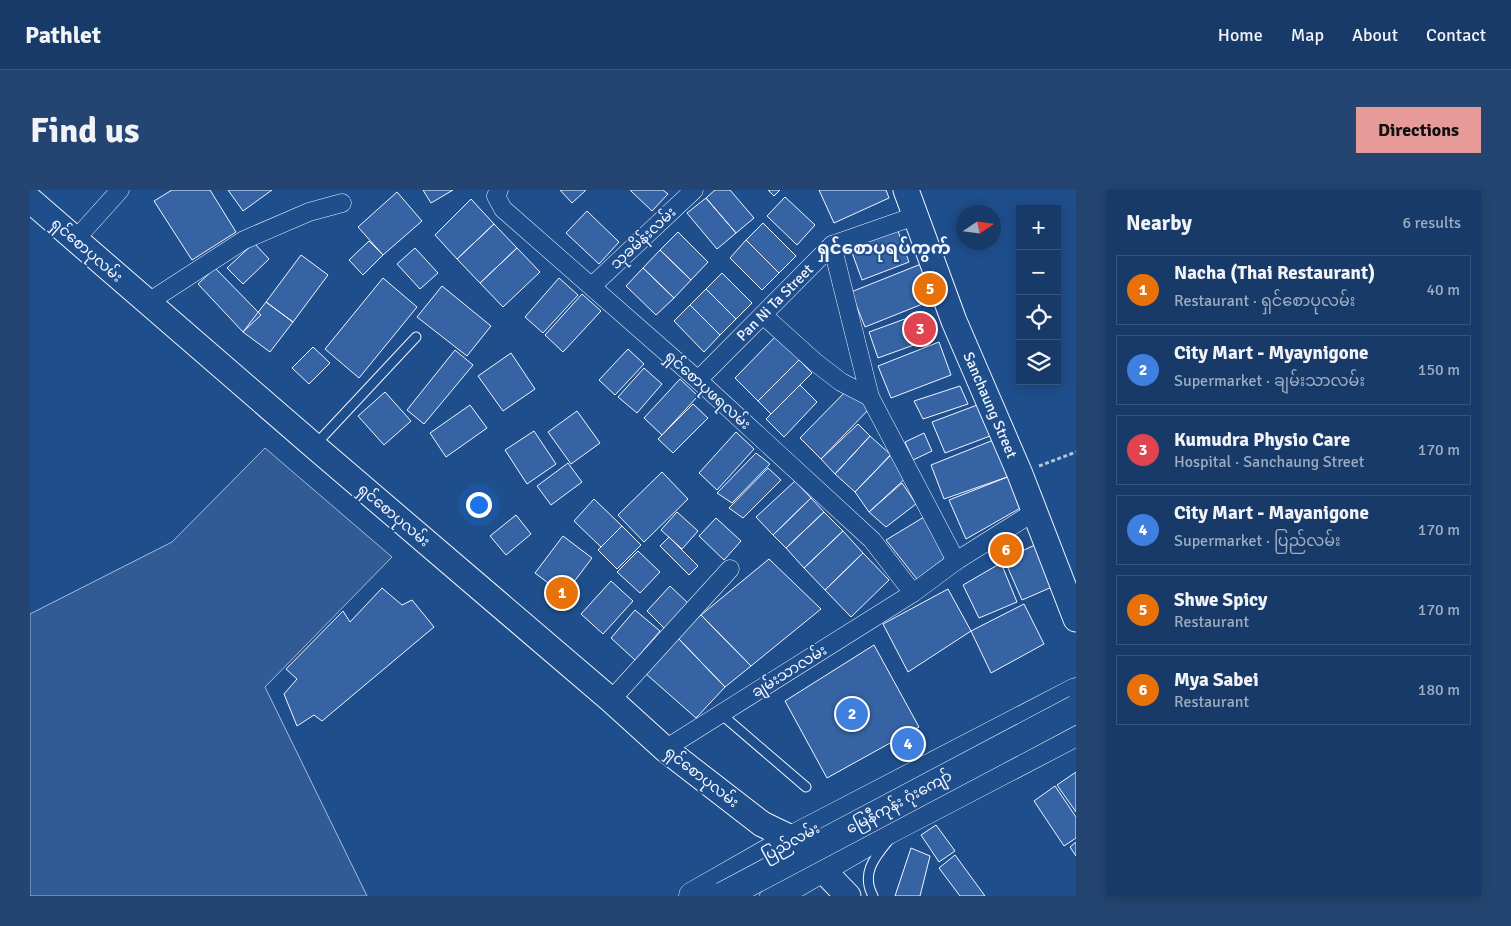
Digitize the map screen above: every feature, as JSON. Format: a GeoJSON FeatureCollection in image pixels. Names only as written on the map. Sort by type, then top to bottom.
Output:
{"type":"FeatureCollection","features":[{"type":"Feature","properties":{"kind":"main road","name":"Sanchaung Street"},"geometry":{"type":"LineString","coordinates":[[906,190],[954,321],[1020,474],[1076,619]]}},
{"type":"Feature","properties":{"kind":"main road","name":"ရှင်စောပုလမ်း"},"geometry":{"type":"LineString","coordinates":[[30,200],[611,700],[665,749],[762,824],[782,846]]}},
{"type":"Feature","properties":{"kind":"main road","name":"ပြည်လမ်း"},"geometry":{"type":"LineString","coordinates":[[693,896],[782,846],[1076,692]]}},
{"type":"Feature","properties":{"kind":"main road","name":"မြေနီကုန်း ဂုံးကျော်"},"geometry":{"type":"LineString","coordinates":[[723,896],[1076,708]]}},
{"type":"Feature","properties":{"kind":"main road"},"geometry":{"type":"LineString","coordinates":[[782,846],[790,893],[820,869],[888,830],[1076,732]]}},
{"type":"Feature","properties":{"kind":"main road"},"geometry":{"type":"LineString","coordinates":[[782,846],[820,869],[848,896]]}},
{"type":"Feature","properties":{"kind":"street"},"geometry":{"type":"LineString","coordinates":[[75,240],[120,190]]}},
{"type":"Feature","properties":{"kind":"street","name":"သုခမိန်းလမ်း"},"geometry":{"type":"LineString","coordinates":[[592,286],[694,190]]}},
{"type":"Feature","properties":{"kind":"street","name":"ရှင်စောပုဖရလမ်း"},"geometry":{"type":"LineString","coordinates":[[498,193],[503,209],[698,380],[872,540],[913,593]]}},
{"type":"Feature","properties":{"kind":"street"},"geometry":{"type":"LineString","coordinates":[[148,303],[244,240],[310,212],[342,204]]}},
{"type":"Feature","properties":{"kind":"street","name":"Pan Ni Ta Street"},"geometry":{"type":"LineString","coordinates":[[698,380],[832,245],[915,216]]}},
{"type":"Feature","properties":{"kind":"street"},"geometry":{"type":"LineString","coordinates":[[832,245],[870,397],[956,561]]}},
{"type":"Feature","properties":{"kind":"street"},"geometry":{"type":"LineString","coordinates":[[763,315],[815,362],[841,382],[870,397]]}},
{"type":"Feature","properties":{"kind":"street","name":"ချမ်းသာလမ်း"},"geometry":{"type":"LineString","coordinates":[[665,749],[913,593],[956,561],[1034,512]]}},
{"type":"Feature","properties":{"kind":"street"},"geometry":{"type":"LineString","coordinates":[[611,700],[730,569]]}},
{"type":"Feature","properties":{"kind":"lane"},"geometry":{"type":"LineString","coordinates":[[314,446],[416,337]]}},
{"type":"Feature","properties":{"kind":"lane"},"geometry":{"type":"LineString","coordinates":[[721,714],[806,787]]}},
{"type":"Feature","properties":{"kind":"lane"},"geometry":{"type":"LineString","coordinates":[[873,896],[867,877],[874,857],[890,839],[888,830]]}},
{"type":"Feature","properties":{"kind":"path"},"geometry":{"type":"LineString","coordinates":[[1020,474],[1076,452]]}},
{"type":"Feature","properties":{"kind":"shaded area"},"geometry":{"type":"Polygon","coordinates":[[[265,448],[392,557],[265,687],[367,896],[30,896],[30,614],[172,542],[265,448]]]}},
{"type":"Feature","properties":{"kind":"building"},"geometry":{"type":"Polygon","coordinates":[[[172,190],[210,190],[236,232],[192,260],[154,201],[172,190]]]}},
{"type":"Feature","properties":{"kind":"building"},"geometry":{"type":"Polygon","coordinates":[[[228,190],[272,190],[243,211],[228,190]]]}},
{"type":"Feature","properties":{"kind":"building"},"geometry":{"type":"Polygon","coordinates":[[[423,190],[453,190],[431,203],[423,190]]]}},
{"type":"Feature","properties":{"kind":"building"},"geometry":{"type":"Polygon","coordinates":[[[560,190],[586,190],[572,203],[560,190]]]}},
{"type":"Feature","properties":{"kind":"building"},"geometry":{"type":"Polygon","coordinates":[[[630,190],[663,190],[668,194],[652,211],[630,190]]]}},
{"type":"Feature","properties":{"kind":"building"},"geometry":{"type":"Polygon","coordinates":[[[715,190],[730,190],[754,218],[736,233],[706,198],[715,190]]]}},
{"type":"Feature","properties":{"kind":"building"},"geometry":{"type":"Polygon","coordinates":[[[768,190],[780,190],[774,196],[768,190]]]}},
{"type":"Feature","properties":{"kind":"building"},"geometry":{"type":"Polygon","coordinates":[[[819,190],[886,190],[889,198],[834,223],[819,190]]]}},
{"type":"Feature","properties":{"kind":"building"},"geometry":{"type":"Polygon","coordinates":[[[397,192],[422,221],[383,255],[358,227],[397,192]]]}},
{"type":"Feature","properties":{"kind":"building"},"geometry":{"type":"Polygon","coordinates":[[[785,197],[815,225],[797,245],[767,216],[785,197]]]}},
{"type":"Feature","properties":{"kind":"building"},"geometry":{"type":"Polygon","coordinates":[[[706,198],[736,233],[717,249],[687,213],[706,198]]]}},
{"type":"Feature","properties":{"kind":"building"},"geometry":{"type":"Polygon","coordinates":[[[471,199],[494,224],[457,259],[435,235],[471,199]]]}},
{"type":"Feature","properties":{"kind":"building"},"geometry":{"type":"Polygon","coordinates":[[[587,211],[619,242],[599,264],[566,233],[587,211]]]}},
{"type":"Feature","properties":{"kind":"building"},"geometry":{"type":"Polygon","coordinates":[[[763,223],[796,256],[779,273],[746,240],[763,223]]]}},
{"type":"Feature","properties":{"kind":"building"},"geometry":{"type":"Polygon","coordinates":[[[494,224],[517,248],[480,283],[457,259],[494,224]]]}},
{"type":"Feature","properties":{"kind":"building"},"geometry":{"type":"Polygon","coordinates":[[[898,231],[909,262],[862,280],[850,247],[898,231]]]}},
{"type":"Feature","properties":{"kind":"building"},"geometry":{"type":"Polygon","coordinates":[[[678,232],[708,262],[691,280],[660,250],[678,232]]]}},
{"type":"Feature","properties":{"kind":"building"},"geometry":{"type":"Polygon","coordinates":[[[746,240],[779,273],[762,290],[730,258],[746,240]]]}},
{"type":"Feature","properties":{"kind":"building"},"geometry":{"type":"Polygon","coordinates":[[[369,241],[383,255],[363,275],[349,260],[369,241]]]}},
{"type":"Feature","properties":{"kind":"building"},"geometry":{"type":"Polygon","coordinates":[[[254,243],[269,259],[243,284],[227,268],[254,243]]]}},
{"type":"Feature","properties":{"kind":"building"},"geometry":{"type":"Polygon","coordinates":[[[415,248],[438,273],[420,289],[397,264],[415,248]]]}},
{"type":"Feature","properties":{"kind":"building"},"geometry":{"type":"Polygon","coordinates":[[[517,248],[540,272],[503,307],[480,283],[517,248]]]}},
{"type":"Feature","properties":{"kind":"building"},"geometry":{"type":"Polygon","coordinates":[[[660,250],[691,280],[674,298],[643,268],[660,250]]]}},
{"type":"Feature","properties":{"kind":"building"},"geometry":{"type":"Polygon","coordinates":[[[301,255],[328,275],[293,322],[266,302],[301,255]]]}},
{"type":"Feature","properties":{"kind":"building"},"geometry":{"type":"Polygon","coordinates":[[[921,264],[935,299],[865,327],[851,292],[921,264]]]}},
{"type":"Feature","properties":{"kind":"building"},"geometry":{"type":"Polygon","coordinates":[[[215,268],[261,315],[243,332],[198,284],[215,268]]]}},
{"type":"Feature","properties":{"kind":"building"},"geometry":{"type":"Polygon","coordinates":[[[643,268],[674,298],[656,315],[626,286],[643,268]]]}},
{"type":"Feature","properties":{"kind":"building"},"geometry":{"type":"Polygon","coordinates":[[[722,273],[752,303],[736,319],[706,289],[722,273]]]}},
{"type":"Feature","properties":{"kind":"building"},"geometry":{"type":"Polygon","coordinates":[[[383,278],[417,307],[359,378],[325,349],[383,278]]]}},
{"type":"Feature","properties":{"kind":"building"},"geometry":{"type":"Polygon","coordinates":[[[559,278],[578,295],[543,333],[525,317],[559,278]]]}},
{"type":"Feature","properties":{"kind":"building"},"geometry":{"type":"Polygon","coordinates":[[[442,286],[491,326],[467,356],[417,317],[442,286]]]}},
{"type":"Feature","properties":{"kind":"building"},"geometry":{"type":"Polygon","coordinates":[[[706,289],[736,319],[720,335],[690,305],[706,289]]]}},
{"type":"Feature","properties":{"kind":"building"},"geometry":{"type":"Polygon","coordinates":[[[582,294],[601,311],[563,352],[545,335],[582,294]]]}},
{"type":"Feature","properties":{"kind":"building"},"geometry":{"type":"Polygon","coordinates":[[[266,302],[293,322],[270,352],[243,332],[266,302]]]}},
{"type":"Feature","properties":{"kind":"building"},"geometry":{"type":"Polygon","coordinates":[[[690,305],[720,335],[704,352],[674,321],[690,305]]]}},
{"type":"Feature","properties":{"kind":"building"},"geometry":{"type":"Polygon","coordinates":[[[924,312],[933,338],[878,358],[869,332],[924,312]]]}},
{"type":"Feature","properties":{"kind":"building"},"geometry":{"type":"Polygon","coordinates":[[[778,334],[802,357],[758,401],[735,378],[778,334]]]}},
{"type":"Feature","properties":{"kind":"building"},"geometry":{"type":"Polygon","coordinates":[[[939,342],[951,375],[891,398],[878,366],[939,342]]]}},
{"type":"Feature","properties":{"kind":"building"},"geometry":{"type":"Polygon","coordinates":[[[313,347],[330,363],[309,384],[292,368],[313,347]]]}},
{"type":"Feature","properties":{"kind":"building"},"geometry":{"type":"Polygon","coordinates":[[[628,349],[644,364],[615,395],[599,380],[628,349]]]}},
{"type":"Feature","properties":{"kind":"building"},"geometry":{"type":"Polygon","coordinates":[[[455,350],[473,365],[424,424],[407,410],[455,350]]]}},
{"type":"Feature","properties":{"kind":"building"},"geometry":{"type":"Polygon","coordinates":[[[511,353],[535,389],[503,411],[478,376],[511,353]]]}},
{"type":"Feature","properties":{"kind":"building"},"geometry":{"type":"Polygon","coordinates":[[[799,360],[812,373],[771,414],[758,401],[799,360]]]}},
{"type":"Feature","properties":{"kind":"building"},"geometry":{"type":"Polygon","coordinates":[[[644,368],[662,384],[637,413],[618,397],[644,368]]]}},
{"type":"Feature","properties":{"kind":"building"},"geometry":{"type":"Polygon","coordinates":[[[680,379],[698,396],[662,435],[644,418],[680,379]]]}},
{"type":"Feature","properties":{"kind":"building"},"geometry":{"type":"Polygon","coordinates":[[[800,385],[817,402],[784,437],[766,419],[800,385]]]}},
{"type":"Feature","properties":{"kind":"building"},"geometry":{"type":"Polygon","coordinates":[[[960,386],[968,404],[923,419],[914,401],[960,386]]]}},
{"type":"Feature","properties":{"kind":"building"},"geometry":{"type":"Polygon","coordinates":[[[849,388],[869,409],[821,459],[800,438],[849,388]]]}},
{"type":"Feature","properties":{"kind":"building"},"geometry":{"type":"Polygon","coordinates":[[[385,392],[411,421],[384,445],[358,416],[385,392]]]}},
{"type":"Feature","properties":{"kind":"building"},"geometry":{"type":"Polygon","coordinates":[[[693,404],[708,418],[673,453],[658,439],[693,404]]]}},
{"type":"Feature","properties":{"kind":"building"},"geometry":{"type":"Polygon","coordinates":[[[980,404],[990,436],[945,453],[932,422],[980,404]]]}},
{"type":"Feature","properties":{"kind":"building"},"geometry":{"type":"Polygon","coordinates":[[[470,405],[487,428],[446,457],[430,433],[470,405]]]}},
{"type":"Feature","properties":{"kind":"building"},"geometry":{"type":"Polygon","coordinates":[[[577,411],[600,443],[571,464],[548,432],[577,411]]]}},
{"type":"Feature","properties":{"kind":"building"},"geometry":{"type":"Polygon","coordinates":[[[858,424],[870,436],[835,474],[821,459],[858,424]]]}},
{"type":"Feature","properties":{"kind":"building"},"geometry":{"type":"Polygon","coordinates":[[[534,431],[556,464],[527,484],[505,450],[534,431]]]}},
{"type":"Feature","properties":{"kind":"building"},"geometry":{"type":"Polygon","coordinates":[[[736,432],[754,449],[717,490],[699,473],[736,432]]]}},
{"type":"Feature","properties":{"kind":"building"},"geometry":{"type":"Polygon","coordinates":[[[924,433],[932,451],[913,460],[905,442],[924,433]]]}},
{"type":"Feature","properties":{"kind":"building"},"geometry":{"type":"Polygon","coordinates":[[[870,436],[891,455],[855,492],[835,474],[870,436]]]}},
{"type":"Feature","properties":{"kind":"building"},"geometry":{"type":"Polygon","coordinates":[[[996,439],[1010,476],[944,499],[931,465],[996,439]]]}},
{"type":"Feature","properties":{"kind":"building"},"geometry":{"type":"Polygon","coordinates":[[[894,451],[908,476],[869,512],[855,492],[894,451]]]}},
{"type":"Feature","properties":{"kind":"building"},"geometry":{"type":"Polygon","coordinates":[[[756,453],[770,464],[732,503],[717,493],[756,453]]]}},
{"type":"Feature","properties":{"kind":"building"},"geometry":{"type":"Polygon","coordinates":[[[568,463],[582,482],[551,505],[537,486],[568,463]]]}},
{"type":"Feature","properties":{"kind":"building"},"geometry":{"type":"Polygon","coordinates":[[[768,468],[781,480],[743,518],[729,508],[768,468]]]}},
{"type":"Feature","properties":{"kind":"building"},"geometry":{"type":"Polygon","coordinates":[[[662,472],[688,499],[644,542],[618,515],[662,472]]]}},
{"type":"Feature","properties":{"kind":"building"},"geometry":{"type":"Polygon","coordinates":[[[1010,476],[1024,506],[966,539],[949,500],[1010,476]]]}},
{"type":"Feature","properties":{"kind":"building"},"geometry":{"type":"Polygon","coordinates":[[[795,481],[811,498],[773,535],[756,517],[795,481]]]}},
{"type":"Feature","properties":{"kind":"building"},"geometry":{"type":"Polygon","coordinates":[[[902,483],[916,504],[886,527],[869,512],[902,483]]]}},
{"type":"Feature","properties":{"kind":"building"},"geometry":{"type":"Polygon","coordinates":[[[811,498],[824,512],[786,548],[773,535],[811,498]]]}},
{"type":"Feature","properties":{"kind":"building"},"geometry":{"type":"Polygon","coordinates":[[[594,499],[622,526],[601,547],[574,521],[594,499]]]}},
{"type":"Feature","properties":{"kind":"building"},"geometry":{"type":"Polygon","coordinates":[[[677,512],[698,531],[682,549],[661,530],[677,512]]]}},
{"type":"Feature","properties":{"kind":"building"},"geometry":{"type":"Polygon","coordinates":[[[824,512],[843,531],[804,568],[786,548],[824,512]]]}},
{"type":"Feature","properties":{"kind":"building"},"geometry":{"type":"Polygon","coordinates":[[[516,515],[531,534],[506,555],[490,536],[516,515]]]}},
{"type":"Feature","properties":{"kind":"building"},"geometry":{"type":"Polygon","coordinates":[[[924,517],[946,557],[917,579],[886,540],[924,517]]]}},
{"type":"Feature","properties":{"kind":"building"},"geometry":{"type":"Polygon","coordinates":[[[716,518],[741,541],[724,560],[699,536],[716,518]]]}},
{"type":"Feature","properties":{"kind":"building"},"geometry":{"type":"Polygon","coordinates":[[[622,526],[641,545],[617,569],[598,550],[622,526]]]}},
{"type":"Feature","properties":{"kind":"building"},"geometry":{"type":"Polygon","coordinates":[[[843,531],[863,553],[825,590],[804,568],[843,531]]]}},
{"type":"Feature","properties":{"kind":"building"},"geometry":{"type":"Polygon","coordinates":[[[563,536],[592,558],[564,595],[535,573],[563,536]]]}},
{"type":"Feature","properties":{"kind":"building"},"geometry":{"type":"Polygon","coordinates":[[[669,537],[698,566],[689,575],[660,546],[669,537]]]}},
{"type":"Feature","properties":{"kind":"building"},"geometry":{"type":"Polygon","coordinates":[[[1035,545],[1052,587],[1022,600],[1004,559],[1035,545]]]}},
{"type":"Feature","properties":{"kind":"building"},"geometry":{"type":"Polygon","coordinates":[[[638,551],[660,572],[640,593],[617,572],[638,551]]]}},
{"type":"Feature","properties":{"kind":"building"},"geometry":{"type":"Polygon","coordinates":[[[863,553],[889,580],[851,617],[825,590],[863,553]]]}},
{"type":"Feature","properties":{"kind":"building"},"geometry":{"type":"Polygon","coordinates":[[[769,559],[821,609],[751,666],[701,615],[769,559]]]}},
{"type":"Feature","properties":{"kind":"building"},"geometry":{"type":"Polygon","coordinates":[[[1001,563],[1017,602],[979,618],[963,585],[1001,563]]]}},
{"type":"Feature","properties":{"kind":"building"},"geometry":{"type":"Polygon","coordinates":[[[611,581],[633,601],[603,634],[581,614],[611,581]]]}},
{"type":"Feature","properties":{"kind":"building"},"geometry":{"type":"Polygon","coordinates":[[[670,586],[690,605],[666,630],[647,611],[670,586]]]}},
{"type":"Feature","properties":{"kind":"building"},"geometry":{"type":"Polygon","coordinates":[[[382,588],[402,605],[412,600],[434,627],[322,721],[314,715],[297,726],[284,694],[297,679],[286,669],[343,611],[350,622],[382,588]]]}},
{"type":"Feature","properties":{"kind":"building"},"geometry":{"type":"Polygon","coordinates":[[[948,589],[971,631],[908,672],[883,624],[948,589]]]}},
{"type":"Feature","properties":{"kind":"building"},"geometry":{"type":"Polygon","coordinates":[[[1024,604],[1044,644],[991,673],[971,631],[1024,604]]]}},
{"type":"Feature","properties":{"kind":"building"},"geometry":{"type":"Polygon","coordinates":[[[635,610],[660,631],[635,660],[611,638],[635,610]]]}},
{"type":"Feature","properties":{"kind":"building"},"geometry":{"type":"Polygon","coordinates":[[[701,615],[751,666],[725,687],[678,638],[701,615]]]}},
{"type":"Feature","properties":{"kind":"building"},"geometry":{"type":"Polygon","coordinates":[[[678,638],[725,687],[696,718],[645,673],[678,638]]]}},
{"type":"Feature","properties":{"kind":"building"},"geometry":{"type":"Polygon","coordinates":[[[874,645],[919,727],[827,778],[785,701],[874,645]]]}},
{"type":"Feature","properties":{"kind":"building"},"geometry":{"type":"Polygon","coordinates":[[[1076,772],[1076,812],[1057,785],[1076,772]]]}},
{"type":"Feature","properties":{"kind":"building"},"geometry":{"type":"Polygon","coordinates":[[[1055,786],[1076,817],[1076,838],[1064,846],[1034,801],[1055,786]]]}},
{"type":"Feature","properties":{"kind":"building"},"geometry":{"type":"Polygon","coordinates":[[[936,825],[955,851],[939,862],[921,835],[936,825]]]}},
{"type":"Feature","properties":{"kind":"building"},"geometry":{"type":"Polygon","coordinates":[[[1076,842],[1076,856],[1070,847],[1076,842]]]}},
{"type":"Feature","properties":{"kind":"building"},"geometry":{"type":"Polygon","coordinates":[[[911,848],[930,856],[920,896],[895,896],[911,848]]]}},
{"type":"Feature","properties":{"kind":"building"},"geometry":{"type":"Polygon","coordinates":[[[955,855],[985,896],[960,896],[939,868],[955,855]]]}},
{"type":"Feature","properties":{"kind":"place","name":"Shwe Spicy"},"geometry":{"type":"Point","coordinates":[930,289]}},
{"type":"Feature","properties":{"kind":"place","name":"Kumudra Physio Care"},"geometry":{"type":"Point","coordinates":[920,329]}},
{"type":"Feature","properties":{"kind":"place","name":"Mya Sabei"},"geometry":{"type":"Point","coordinates":[1006,550]}},
{"type":"Feature","properties":{"kind":"place","name":"Nacha (Thai Restaurant)"},"geometry":{"type":"Point","coordinates":[562,593]}},
{"type":"Feature","properties":{"kind":"place","name":"City Mart - Myaynigone"},"geometry":{"type":"Point","coordinates":[852,714]}},
{"type":"Feature","properties":{"kind":"place","name":"City Mart - Mayanigone"},"geometry":{"type":"Point","coordinates":[908,744]}},
{"type":"Feature","properties":{"kind":"district","name":"ရှင်စောပုရပ်ကွက်"},"geometry":{"type":"Point","coordinates":[884,248]}}]}
